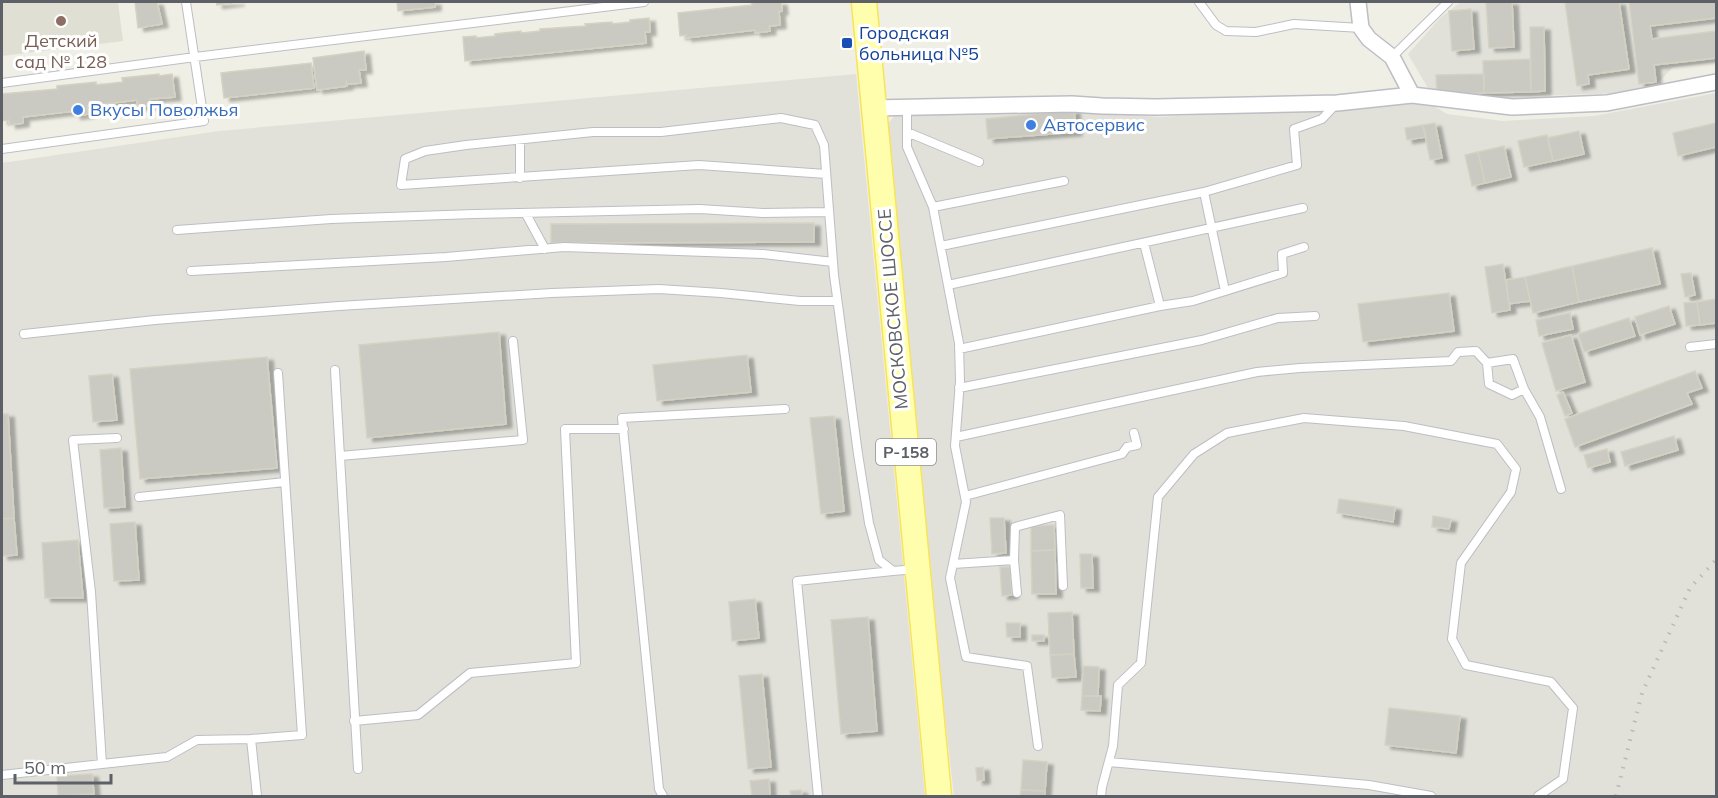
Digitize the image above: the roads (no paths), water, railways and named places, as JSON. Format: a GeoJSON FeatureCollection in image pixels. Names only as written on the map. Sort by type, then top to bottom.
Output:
{"type":"FeatureCollection","features":[{"type":"Feature","properties":{"kind":"main road","name":"МОСКОВСКОЕ ШОССЕ"},"geometry":{"type":"LineString","coordinates":[[864,2],[939,796]]}},
{"type":"Feature","properties":{"kind":"street"},"geometry":{"type":"LineString","coordinates":[[1358,2],[1361,28],[1369,39],[1392,57],[1412,95]]}},
{"type":"Feature","properties":{"kind":"street"},"geometry":{"type":"LineString","coordinates":[[873,108],[1072,104],[1156,107],[1336,103],[1412,95],[1512,107],[1607,103],[1716,82]]}},
{"type":"Feature","properties":{"kind":"lane"},"geometry":{"type":"LineString","coordinates":[[2,150],[204,121],[186,2]]}},
{"type":"Feature","properties":{"kind":"lane"},"geometry":{"type":"LineString","coordinates":[[2,83],[644,2]]}},
{"type":"Feature","properties":{"kind":"lane"},"geometry":{"type":"LineString","coordinates":[[1199,2],[1215,25],[1226,31],[1256,32],[1294,24],[1361,28]]}},
{"type":"Feature","properties":{"kind":"lane"},"geometry":{"type":"LineString","coordinates":[[1392,57],[1448,2]]}},
{"type":"Feature","properties":{"kind":"lane"},"geometry":{"type":"LineString","coordinates":[[941,246],[1204,192],[1297,165],[1294,129],[1322,118],[1336,103]]}},
{"type":"Feature","properties":{"kind":"lane"},"geometry":{"type":"LineString","coordinates":[[907,106],[907,147],[933,207],[959,350],[955,446],[966,502],[950,578],[966,657],[1027,666],[1038,746]]}},
{"type":"Feature","properties":{"kind":"lane"},"geometry":{"type":"LineString","coordinates":[[826,174],[699,165],[401,185],[405,159],[425,151],[466,145],[593,132],[661,132],[781,118],[815,125],[824,145],[837,301],[869,523],[879,560],[893,571]]}},
{"type":"Feature","properties":{"kind":"lane"},"geometry":{"type":"LineString","coordinates":[[907,132],[979,162]]}},
{"type":"Feature","properties":{"kind":"lane"},"geometry":{"type":"LineString","coordinates":[[520,141],[520,178]]}},
{"type":"Feature","properties":{"kind":"lane"},"geometry":{"type":"LineString","coordinates":[[933,207],[1064,182]]}},
{"type":"Feature","properties":{"kind":"lane"},"geometry":{"type":"LineString","coordinates":[[1204,192],[1225,291]]}},
{"type":"Feature","properties":{"kind":"lane"},"geometry":{"type":"LineString","coordinates":[[948,285],[1303,208]]}},
{"type":"Feature","properties":{"kind":"lane"},"geometry":{"type":"LineString","coordinates":[[177,230],[331,219],[700,209],[763,213],[829,212]]}},
{"type":"Feature","properties":{"kind":"lane"},"geometry":{"type":"LineString","coordinates":[[526,214],[545,249]]}},
{"type":"Feature","properties":{"kind":"lane"},"geometry":{"type":"LineString","coordinates":[[1144,243],[1160,306]]}},
{"type":"Feature","properties":{"kind":"lane"},"geometry":{"type":"LineString","coordinates":[[190,271],[446,257],[564,247],[763,254],[833,262]]}},
{"type":"Feature","properties":{"kind":"lane"},"geometry":{"type":"LineString","coordinates":[[959,350],[1160,306],[1193,301],[1283,273],[1282,254],[1304,247]]}},
{"type":"Feature","properties":{"kind":"lane"},"geometry":{"type":"LineString","coordinates":[[24,334],[178,318],[552,293],[659,289],[800,301],[837,301]]}},
{"type":"Feature","properties":{"kind":"lane"},"geometry":{"type":"LineString","coordinates":[[959,388],[1202,340],[1278,318],[1315,316]]}},
{"type":"Feature","properties":{"kind":"lane"},"geometry":{"type":"LineString","coordinates":[[340,456],[523,440],[513,341]]}},
{"type":"Feature","properties":{"kind":"lane"},"geometry":{"type":"LineString","coordinates":[[1690,347],[1716,344]]}},
{"type":"Feature","properties":{"kind":"lane"},"geometry":{"type":"LineString","coordinates":[[956,437],[1257,372],[1451,361],[1458,352],[1476,351],[1487,363],[1489,384],[1512,395],[1524,389]]}},
{"type":"Feature","properties":{"kind":"lane"},"geometry":{"type":"LineString","coordinates":[[1487,363],[1513,358],[1524,389],[1540,417],[1561,489]]}},
{"type":"Feature","properties":{"kind":"lane"},"geometry":{"type":"LineString","coordinates":[[335,370],[358,769]]}},
{"type":"Feature","properties":{"kind":"lane"},"geometry":{"type":"LineString","coordinates":[[2,775],[167,757],[197,740],[302,735],[278,373]]}},
{"type":"Feature","properties":{"kind":"lane"},"geometry":{"type":"LineString","coordinates":[[663,796],[658,789],[622,418],[785,409]]}},
{"type":"Feature","properties":{"kind":"lane"},"geometry":{"type":"LineString","coordinates":[[1101,796],[1113,746],[1118,685],[1141,663],[1158,497],[1194,454],[1227,433],[1304,418],[1404,426],[1497,444],[1516,470],[1511,492],[1461,563],[1452,639],[1466,665],[1551,682],[1573,708],[1563,778],[1538,796]]}},
{"type":"Feature","properties":{"kind":"lane"},"geometry":{"type":"LineString","coordinates":[[354,722],[418,715],[470,673],[576,663],[565,429],[624,429]]}},
{"type":"Feature","properties":{"kind":"lane"},"geometry":{"type":"LineString","coordinates":[[965,496],[1122,454],[1127,447],[1137,445],[1134,433]]}},
{"type":"Feature","properties":{"kind":"lane"},"geometry":{"type":"LineString","coordinates":[[102,764],[91,592],[73,440],[117,438]]}},
{"type":"Feature","properties":{"kind":"lane"},"geometry":{"type":"LineString","coordinates":[[139,497],[285,482]]}},
{"type":"Feature","properties":{"kind":"lane"},"geometry":{"type":"LineString","coordinates":[[1017,593],[1014,560],[1015,527],[1060,514],[1063,586]]}},
{"type":"Feature","properties":{"kind":"lane"},"geometry":{"type":"LineString","coordinates":[[953,564],[1014,560]]}},
{"type":"Feature","properties":{"kind":"lane"},"geometry":{"type":"LineString","coordinates":[[818,796],[797,581],[917,569]]}},
{"type":"Feature","properties":{"kind":"lane"},"geometry":{"type":"LineString","coordinates":[[251,739],[257,796]]}},
{"type":"Feature","properties":{"kind":"lane"},"geometry":{"type":"LineString","coordinates":[[1109,762],[1369,785],[1411,795],[1431,796]]}},
{"type":"Feature","properties":{"kind":"railway"},"geometry":{"type":"LineString","coordinates":[[1616,796],[1642,693],[1690,588],[1716,560]]}},
{"type":"Feature","properties":{"kind":"place","name":"Детский сад № 128"},"geometry":{"type":"Point","coordinates":[61,21]}},
{"type":"Feature","properties":{"kind":"place","name":"Городская больница №5"},"geometry":{"type":"Point","coordinates":[847,43]}},
{"type":"Feature","properties":{"kind":"place","name":"Вкусы Поволжья"},"geometry":{"type":"Point","coordinates":[78,110]}},
{"type":"Feature","properties":{"kind":"place","name":"Автосервис"},"geometry":{"type":"Point","coordinates":[1031,125]}}]}
